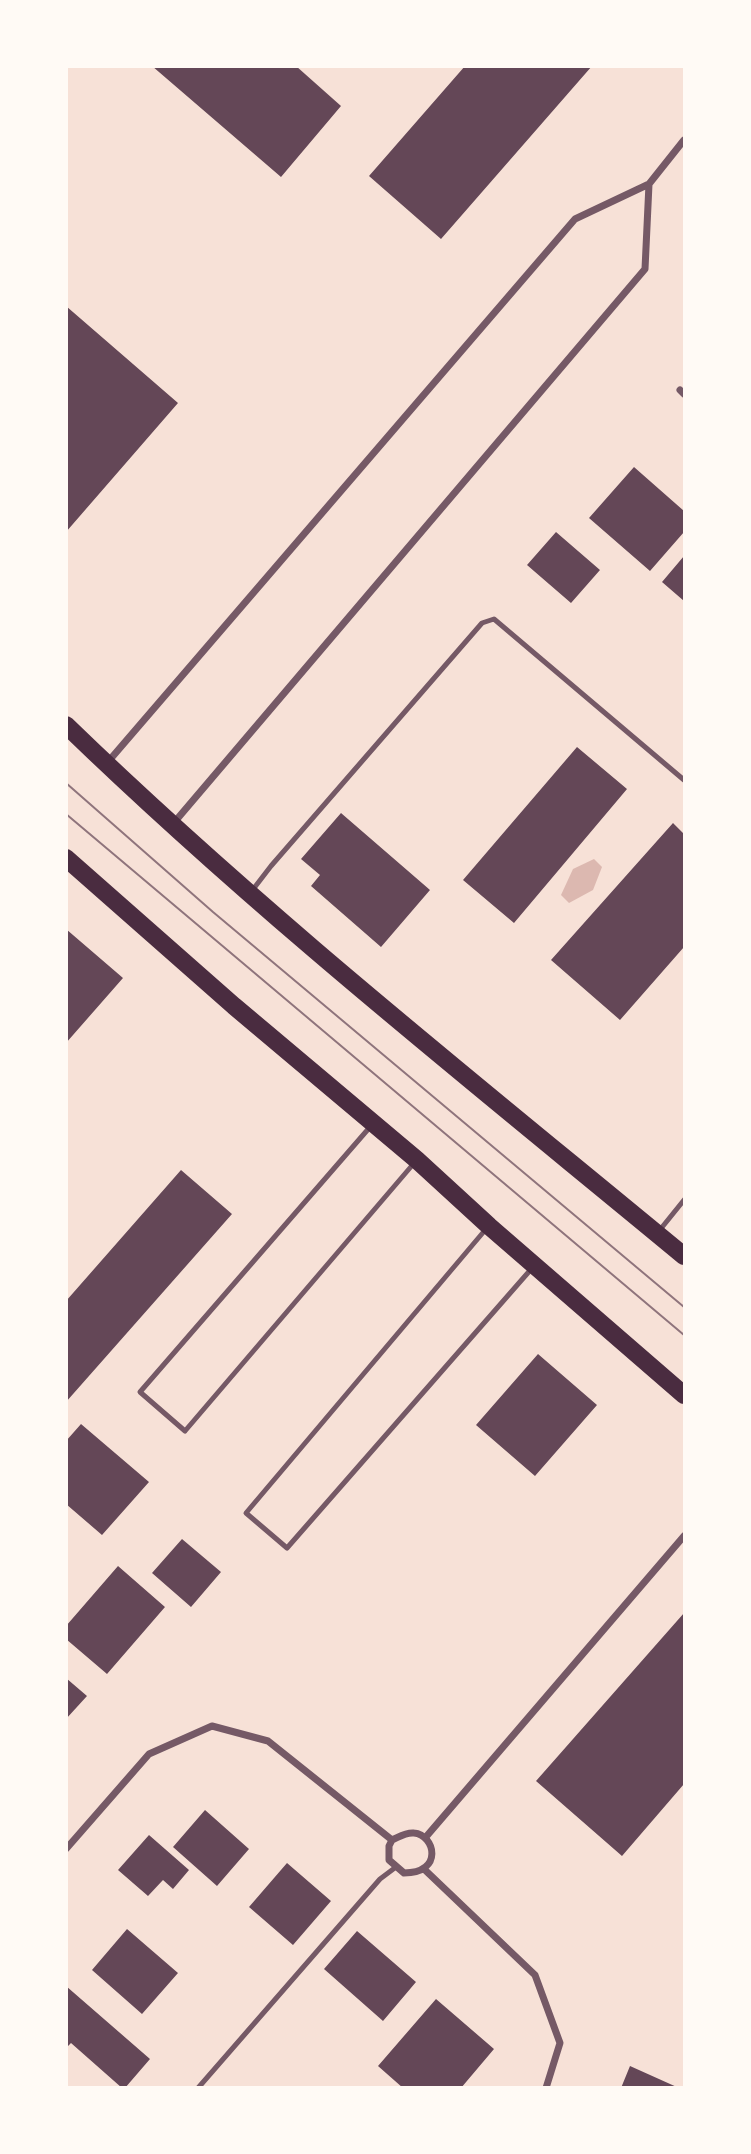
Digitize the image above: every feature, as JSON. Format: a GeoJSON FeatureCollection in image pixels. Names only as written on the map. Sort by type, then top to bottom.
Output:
{"type":"FeatureCollection","features":[{"type":"Feature","properties":{"kind":"main road"},"geometry":{"type":"LineString","coordinates":[[66,725],[172,825],[384,1008],[684,1256]]}},
{"type":"Feature","properties":{"kind":"main road"},"geometry":{"type":"LineString","coordinates":[[66,858],[234,1006],[417,1160],[684,1395]]}},
{"type":"Feature","properties":{"kind":"street"},"geometry":{"type":"LineString","coordinates":[[106,764],[575,219],[649,184],[684,140]]}},
{"type":"Feature","properties":{"kind":"street"},"geometry":{"type":"LineString","coordinates":[[172,825],[645,269],[649,184]]}},
{"type":"Feature","properties":{"kind":"street"},"geometry":{"type":"LineString","coordinates":[[425,1838],[684,1536]]}},
{"type":"Feature","properties":{"kind":"street"},"geometry":{"type":"LineString","coordinates":[[66,1849],[70,1839],[149,1754],[212,1726],[268,1741],[390,1843]]}},
{"type":"Feature","properties":{"kind":"street"},"geometry":{"type":"LineString","coordinates":[[415,1833],[425,1838],[432,1851],[431,1861],[425,1870],[404,1873],[389,1860],[390,1843],[403,1834],[415,1833]]}},
{"type":"Feature","properties":{"kind":"street"},"geometry":{"type":"LineString","coordinates":[[425,1870],[535,1975],[559,2043],[546,2088]]}},
{"type":"Feature","properties":{"kind":"lane"},"geometry":{"type":"LineString","coordinates":[[251,892],[482,623],[494,619],[684,780]]}},
{"type":"Feature","properties":{"kind":"lane"},"geometry":{"type":"LineString","coordinates":[[373,1123],[140,1392],[185,1431],[417,1160]]}},
{"type":"Feature","properties":{"kind":"lane"},"geometry":{"type":"LineString","coordinates":[[657,1233],[684,1200]]}},
{"type":"Feature","properties":{"kind":"lane"},"geometry":{"type":"LineString","coordinates":[[489,1226],[246,1513],[287,1548],[535,1265]]}},
{"type":"Feature","properties":{"kind":"lane"},"geometry":{"type":"LineString","coordinates":[[198,2088],[380,1879],[396,1867]]}},
{"type":"Feature","properties":{"kind":"shaded area"},"geometry":{"type":"Polygon","coordinates":[[[594,859],[602,867],[593,890],[569,903],[561,895],[573,869],[594,859]]]}},
{"type":"Feature","properties":{"kind":"building"},"geometry":{"type":"Polygon","coordinates":[[[152,66],[296,66],[341,106],[281,177],[152,66]]]}},
{"type":"Feature","properties":{"kind":"building"},"geometry":{"type":"Polygon","coordinates":[[[465,66],[592,66],[441,239],[369,176],[465,66]]]}},
{"type":"Feature","properties":{"kind":"building"},"geometry":{"type":"Polygon","coordinates":[[[66,306],[178,403],[66,532],[66,306]]]}},
{"type":"Feature","properties":{"kind":"building"},"geometry":{"type":"Polygon","coordinates":[[[634,467],[684,511],[684,532],[650,571],[589,518],[634,467]]]}},
{"type":"Feature","properties":{"kind":"building"},"geometry":{"type":"Polygon","coordinates":[[[556,532],[600,570],[571,603],[527,565],[556,532]]]}},
{"type":"Feature","properties":{"kind":"building"},"geometry":{"type":"Polygon","coordinates":[[[684,556],[684,601],[662,582],[684,556]]]}},
{"type":"Feature","properties":{"kind":"building"},"geometry":{"type":"Polygon","coordinates":[[[577,747],[627,789],[514,923],[463,880],[577,747]]]}},
{"type":"Feature","properties":{"kind":"building"},"geometry":{"type":"Polygon","coordinates":[[[341,813],[430,890],[381,947],[311,886],[320,875],[301,859],[341,813]]]}},
{"type":"Feature","properties":{"kind":"building"},"geometry":{"type":"Polygon","coordinates":[[[673,823],[684,834],[684,947],[620,1020],[551,960],[673,823]]]}},
{"type":"Feature","properties":{"kind":"building"},"geometry":{"type":"Polygon","coordinates":[[[66,929],[123,978],[66,1043],[66,929]]]}},
{"type":"Feature","properties":{"kind":"building"},"geometry":{"type":"Polygon","coordinates":[[[181,1170],[232,1214],[66,1402],[66,1301],[181,1170]]]}},
{"type":"Feature","properties":{"kind":"building"},"geometry":{"type":"Polygon","coordinates":[[[538,1354],[597,1405],[535,1476],[476,1425],[538,1354]]]}},
{"type":"Feature","properties":{"kind":"building"},"geometry":{"type":"Polygon","coordinates":[[[81,1424],[149,1482],[102,1535],[66,1504],[66,1441],[81,1424]]]}},
{"type":"Feature","properties":{"kind":"building"},"geometry":{"type":"Polygon","coordinates":[[[182,1539],[221,1572],[191,1607],[152,1573],[182,1539]]]}},
{"type":"Feature","properties":{"kind":"building"},"geometry":{"type":"Polygon","coordinates":[[[118,1566],[165,1607],[107,1674],[66,1639],[66,1626],[118,1566]]]}},
{"type":"Feature","properties":{"kind":"building"},"geometry":{"type":"Polygon","coordinates":[[[684,1613],[684,1784],[622,1856],[536,1781],[684,1613]]]}},
{"type":"Feature","properties":{"kind":"building"},"geometry":{"type":"Polygon","coordinates":[[[66,1678],[87,1696],[66,1719],[66,1678]]]}},
{"type":"Feature","properties":{"kind":"building"},"geometry":{"type":"Polygon","coordinates":[[[205,1810],[249,1849],[217,1886],[173,1847],[205,1810]]]}},
{"type":"Feature","properties":{"kind":"building"},"geometry":{"type":"Polygon","coordinates":[[[149,1835],[189,1870],[173,1889],[163,1880],[148,1896],[118,1870],[149,1835]]]}},
{"type":"Feature","properties":{"kind":"building"},"geometry":{"type":"Polygon","coordinates":[[[287,1863],[331,1901],[293,1945],[249,1907],[287,1863]]]}},
{"type":"Feature","properties":{"kind":"building"},"geometry":{"type":"Polygon","coordinates":[[[127,1929],[178,1973],[142,2014],[92,1970],[127,1929]]]}},
{"type":"Feature","properties":{"kind":"building"},"geometry":{"type":"Polygon","coordinates":[[[357,1931],[416,1982],[383,2021],[324,1969],[357,1931]]]}},
{"type":"Feature","properties":{"kind":"building"},"geometry":{"type":"Polygon","coordinates":[[[66,1986],[150,2059],[125,2088],[71,2043],[66,2048],[66,1986]]]}},
{"type":"Feature","properties":{"kind":"building"},"geometry":{"type":"Polygon","coordinates":[[[436,1999],[494,2049],[461,2088],[403,2088],[378,2066],[436,1999]]]}},
{"type":"Feature","properties":{"kind":"building"},"geometry":{"type":"Polygon","coordinates":[[[630,2066],[679,2088],[621,2088],[630,2066]]]}},
{"type":"Feature","properties":{"kind":"tram line"},"geometry":{"type":"LineString","coordinates":[[66,783],[213,912],[684,1307]]}},
{"type":"Feature","properties":{"kind":"tram line"},"geometry":{"type":"LineString","coordinates":[[66,814],[684,1335]]}}]}
